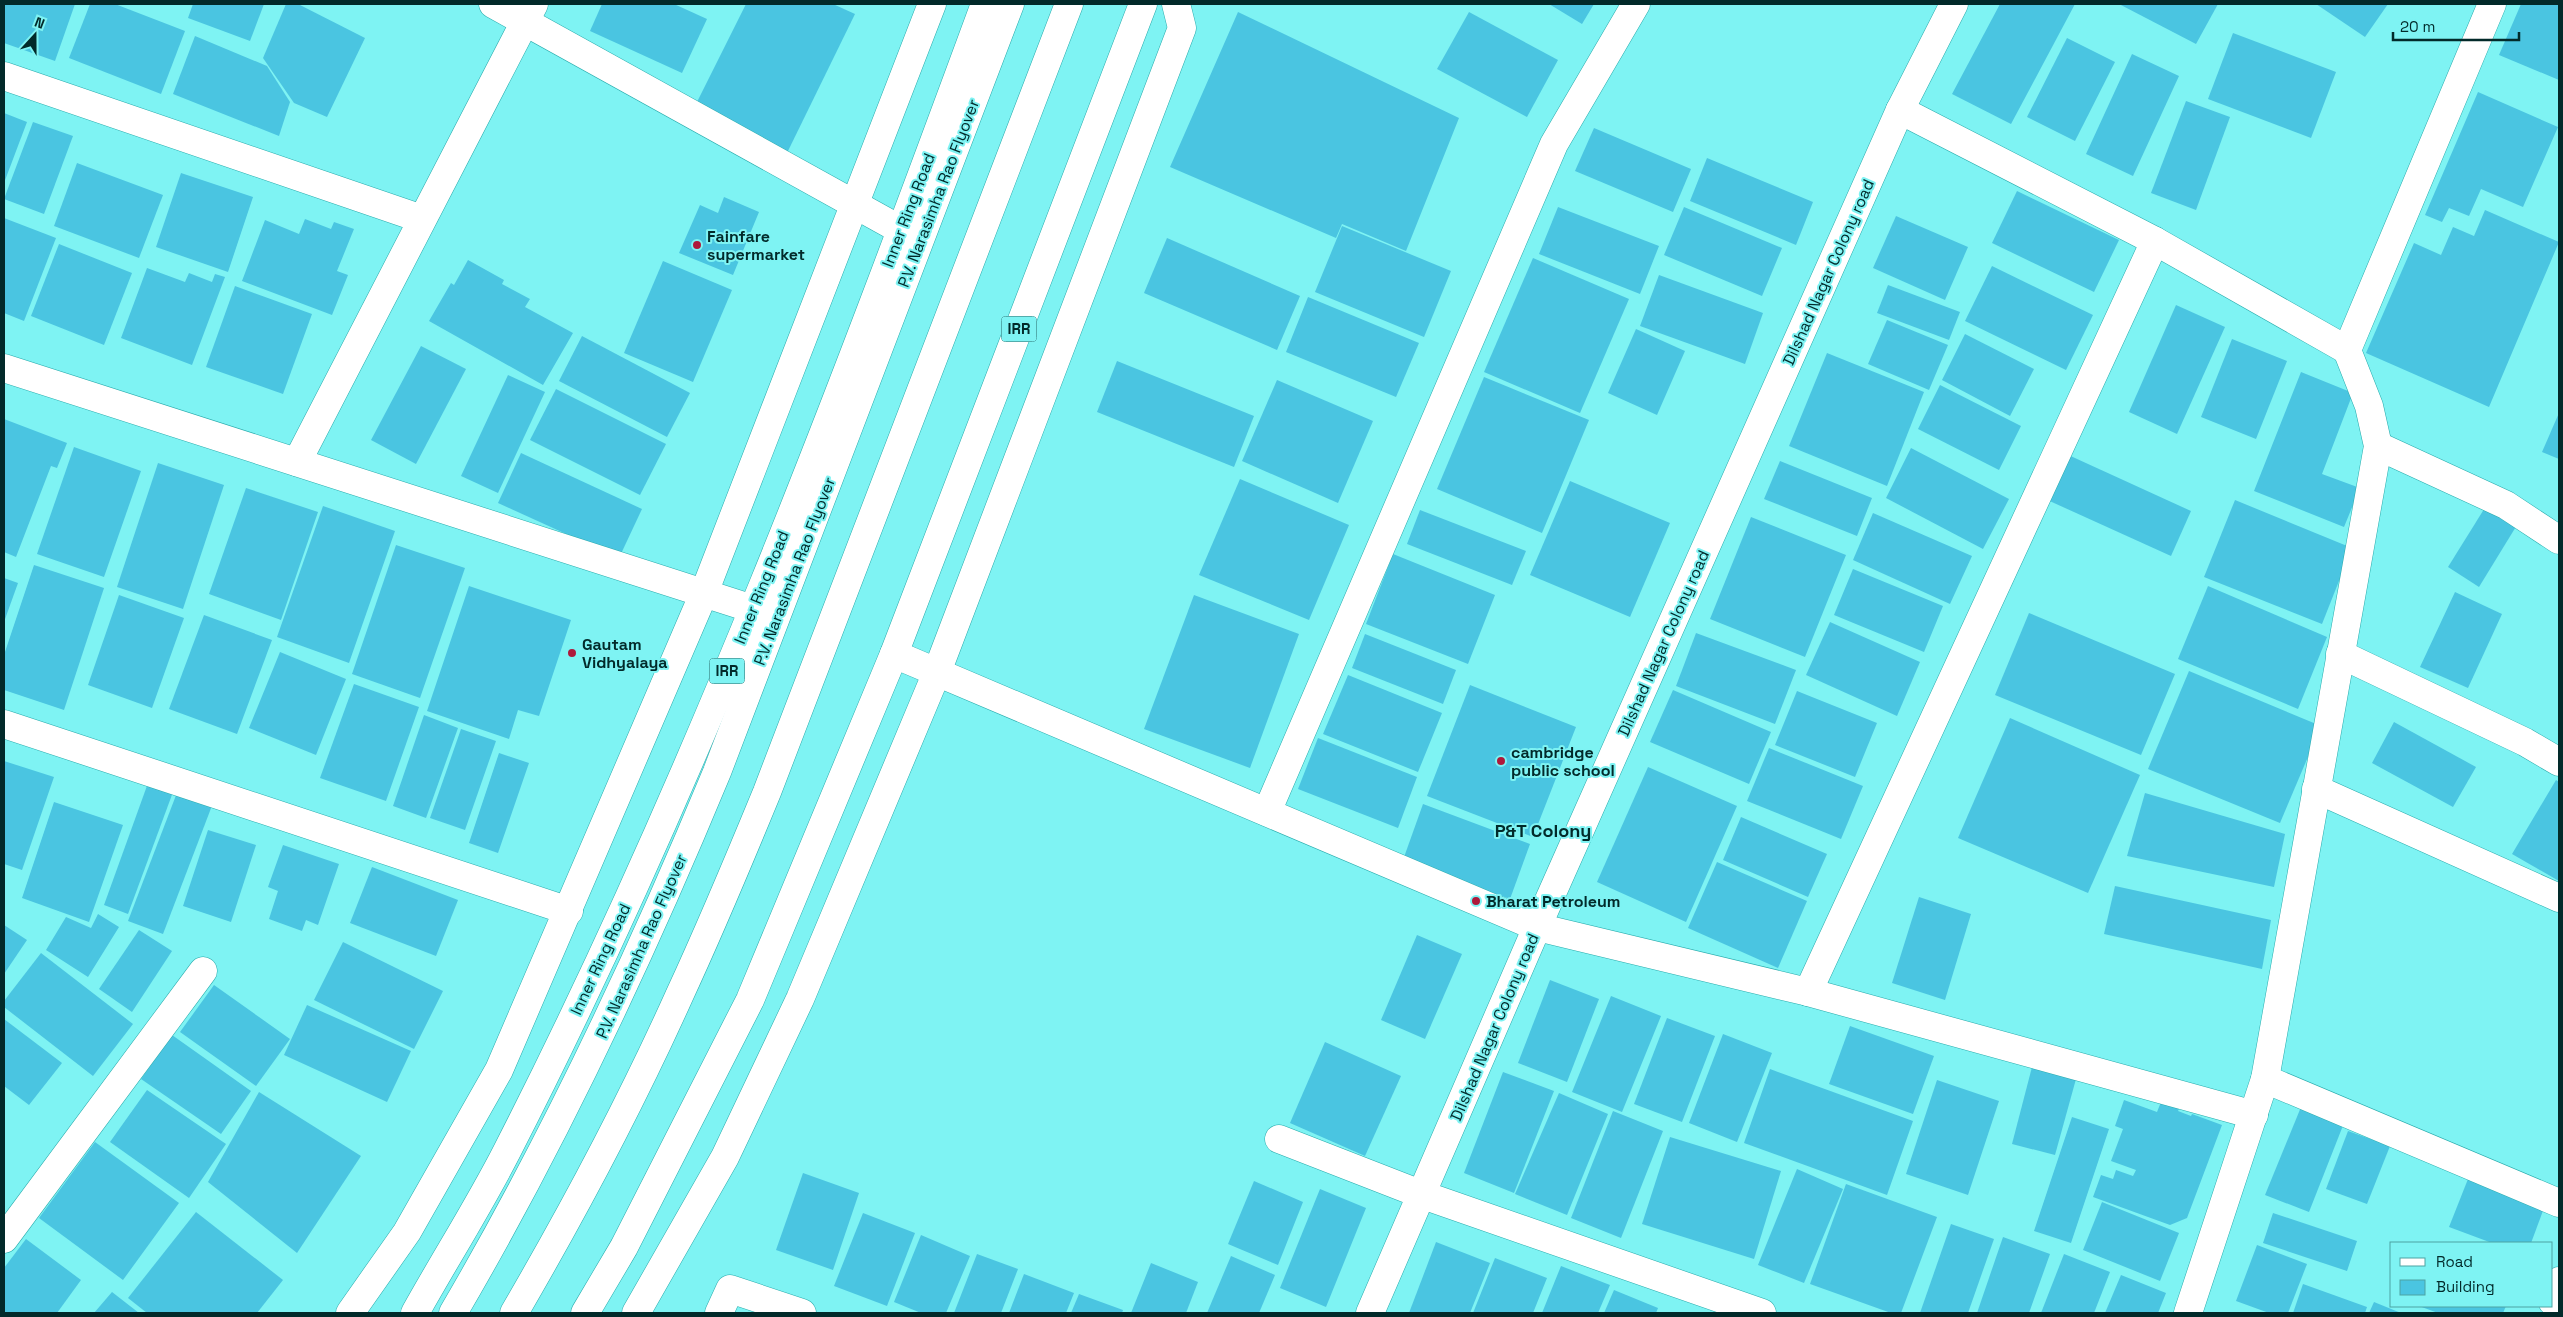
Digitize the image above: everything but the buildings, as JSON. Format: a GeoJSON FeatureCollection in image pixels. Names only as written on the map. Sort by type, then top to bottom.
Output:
{"type":"FeatureCollection","features":[{"type":"Feature","properties":{"kind":"main road"},"geometry":{"type":"LineString","coordinates":[[493,4],[530,12],[853,204],[901,230]]}},
{"type":"Feature","properties":{"kind":"main road"},"geometry":{"type":"LineString","coordinates":[[350,1313],[407,1232],[499,1070],[570,911],[704,593],[932,4]]}},
{"type":"Feature","properties":{"kind":"main road","name":"Inner Ring Road"},"geometry":{"type":"LineString","coordinates":[[415,1313],[506,1154],[600,961],[753,609],[901,230],[985,4]]}},
{"type":"Feature","properties":{"kind":"main road","name":"P.V. Narasimha Rao Flyover"},"geometry":{"type":"LineString","coordinates":[[453,1313],[588,1063],[671,883],[718,772],[1010,4]]}},
{"type":"Feature","properties":{"kind":"main road"},"geometry":{"type":"LineString","coordinates":[[514,1313],[582,1191],[636,1084],[680,995],[738,861],[767,792],[1069,4]]}},
{"type":"Feature","properties":{"kind":"main road","name":"IRR"},"geometry":{"type":"LineString","coordinates":[[585,1313],[624,1247],[750,1000],[894,654],[1144,4]]}},
{"type":"Feature","properties":{"kind":"main road"},"geometry":{"type":"LineString","coordinates":[[636,1313],[725,1157],[791,1017],[937,672],[1182,28],[1176,4]]}},
{"type":"Feature","properties":{"kind":"main road"},"geometry":{"type":"LineString","coordinates":[[1268,812],[1554,144],[1636,4]]}},
{"type":"Feature","properties":{"kind":"main road","name":"Dilshad Nagar Colony road"},"geometry":{"type":"LineString","coordinates":[[1370,1313],[1423,1196],[1537,927],[1900,110],[1954,4]]}},
{"type":"Feature","properties":{"kind":"main road"},"geometry":{"type":"LineString","coordinates":[[2347,350],[2492,4]]}},
{"type":"Feature","properties":{"kind":"main road"},"geometry":{"type":"LineString","coordinates":[[297,462],[530,12]]}},
{"type":"Feature","properties":{"kind":"main road"},"geometry":{"type":"LineString","coordinates":[[4,76],[422,219]]}},
{"type":"Feature","properties":{"kind":"main road"},"geometry":{"type":"LineString","coordinates":[[1900,110],[2155,241],[2347,350],[2369,406],[2378,446],[2265,1079],[2188,1313]]}},
{"type":"Feature","properties":{"kind":"main road"},"geometry":{"type":"LineString","coordinates":[[1808,992],[2155,241]]}},
{"type":"Feature","properties":{"kind":"main road"},"geometry":{"type":"LineString","coordinates":[[4,368],[753,609]]}},
{"type":"Feature","properties":{"kind":"main road"},"geometry":{"type":"LineString","coordinates":[[2378,446],[2506,506],[2559,540]]}},
{"type":"Feature","properties":{"kind":"main road"},"geometry":{"type":"LineString","coordinates":[[894,654],[1537,927],[1808,992],[2254,1115]]}},
{"type":"Feature","properties":{"kind":"main road"},"geometry":{"type":"LineString","coordinates":[[2340,654],[2525,742],[2559,762]]}},
{"type":"Feature","properties":{"kind":"main road"},"geometry":{"type":"LineString","coordinates":[[4,724],[570,911]]}},
{"type":"Feature","properties":{"kind":"main road"},"geometry":{"type":"LineString","coordinates":[[2316,790],[2559,898]]}},
{"type":"Feature","properties":{"kind":"main road"},"geometry":{"type":"LineString","coordinates":[[4,1238],[203,972]]}},
{"type":"Feature","properties":{"kind":"main road"},"geometry":{"type":"LineString","coordinates":[[2265,1079],[2559,1203]]}},
{"type":"Feature","properties":{"kind":"main road"},"geometry":{"type":"LineString","coordinates":[[1279,1139],[1699,1303],[1762,1313]]}},
{"type":"Feature","properties":{"kind":"main road"},"geometry":{"type":"LineString","coordinates":[[2553,1298],[2559,1281]]}},
{"type":"Feature","properties":{"kind":"main road"},"geometry":{"type":"LineString","coordinates":[[719,1313],[730,1289],[802,1313]]}},
{"type":"Feature","properties":{"kind":"place","name":"Fainfare supermarket"},"geometry":{"type":"Point","coordinates":[697,245]}},
{"type":"Feature","properties":{"kind":"place","name":"Gautam Vidhyalaya"},"geometry":{"type":"Point","coordinates":[572,653]}},
{"type":"Feature","properties":{"kind":"place","name":"cambridge public school"},"geometry":{"type":"Point","coordinates":[1501,761]}},
{"type":"Feature","properties":{"kind":"place","name":"Bharat Petroleum"},"geometry":{"type":"Point","coordinates":[1476,901]}},
{"type":"Feature","properties":{"kind":"district","name":"P&T Colony"},"geometry":{"type":"Point","coordinates":[1543,831]}}]}
